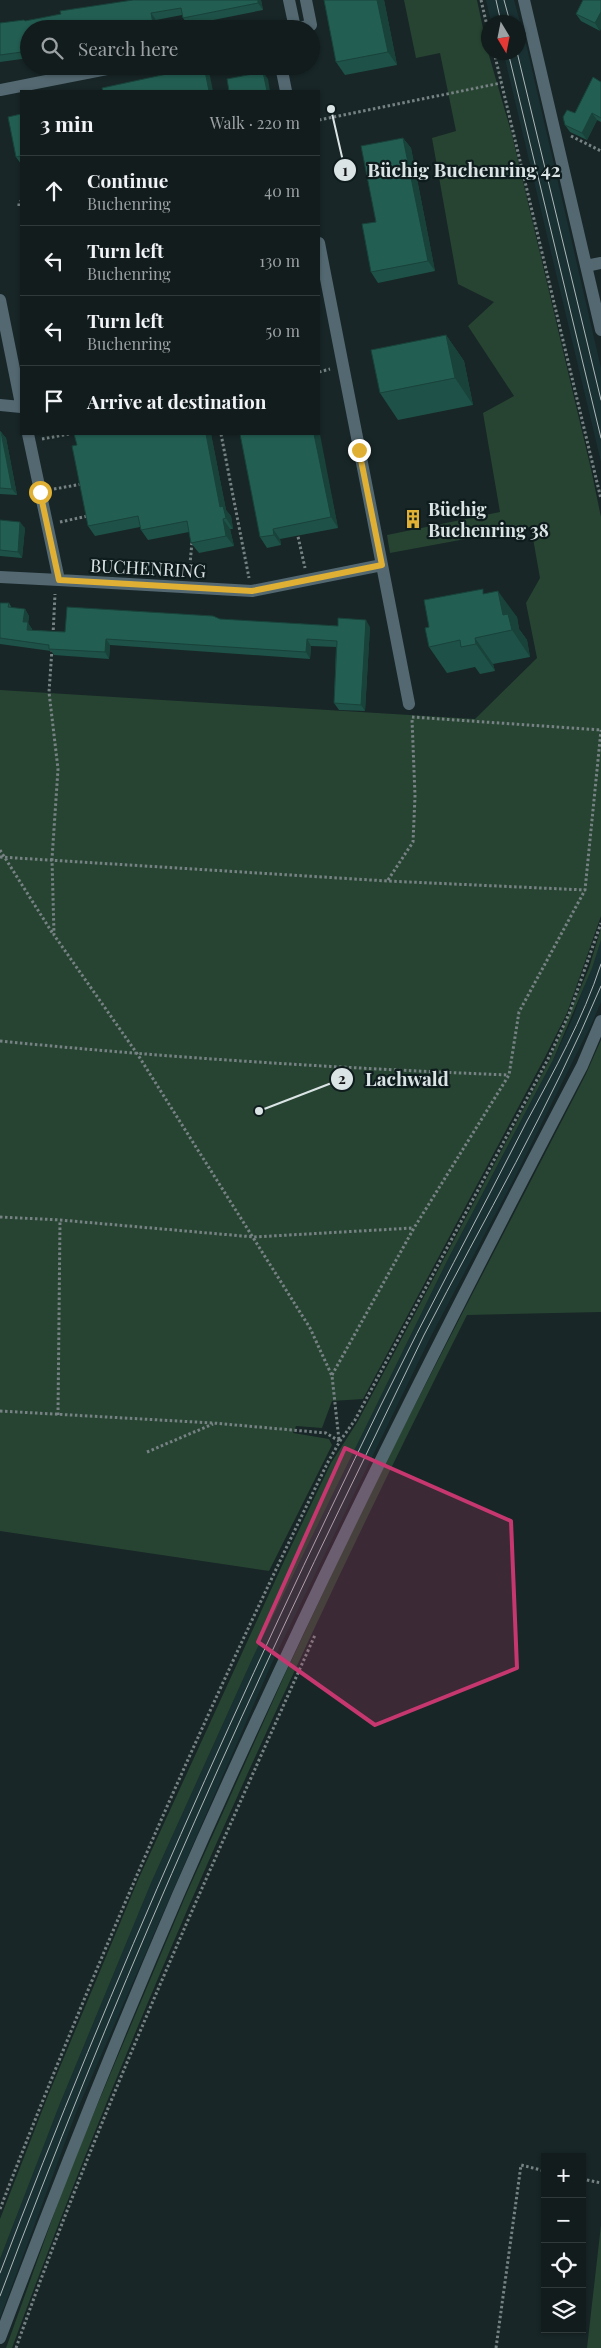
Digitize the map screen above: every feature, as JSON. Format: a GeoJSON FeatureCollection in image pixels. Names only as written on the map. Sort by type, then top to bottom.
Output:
{"type":"FeatureCollection","features":[{"type":"Feature","properties":{"kind":"street"},"geometry":{"type":"LineString","coordinates":[[289,0],[293,20]]}},
{"type":"Feature","properties":{"kind":"street"},"geometry":{"type":"LineString","coordinates":[[306,0],[310,20]]}},
{"type":"Feature","properties":{"kind":"street"},"geometry":{"type":"LineString","coordinates":[[524,0],[601,330]]}},
{"type":"Feature","properties":{"kind":"street"},"geometry":{"type":"LineString","coordinates":[[0,90],[76,75]]}},
{"type":"Feature","properties":{"kind":"street"},"geometry":{"type":"LineString","coordinates":[[283,75],[286,90]]}},
{"type":"Feature","properties":{"kind":"street"},"geometry":{"type":"LineString","coordinates":[[320,248],[409,704]]}},
{"type":"Feature","properties":{"kind":"street"},"geometry":{"type":"LineString","coordinates":[[586,266],[601,264]]}},
{"type":"Feature","properties":{"kind":"street"},"geometry":{"type":"LineString","coordinates":[[0,300],[20,400]]}},
{"type":"Feature","properties":{"kind":"street"},"geometry":{"type":"LineString","coordinates":[[0,405],[20,405]]}},
{"type":"Feature","properties":{"kind":"street"},"geometry":{"type":"LineString","coordinates":[[29,438],[59,580]]}},
{"type":"Feature","properties":{"kind":"street","name":"BUCHENRING"},"geometry":{"type":"LineString","coordinates":[[0,577],[252,591],[382,565]]}},
{"type":"Feature","properties":{"kind":"street"},"geometry":{"type":"LineString","coordinates":[[0,2338],[86,2116],[163,1930],[269,1695],[429,1360],[582,1066],[601,1021]]}},
{"type":"Feature","properties":{"kind":"path"},"geometry":{"type":"LineString","coordinates":[[481,0],[484,15]]}},
{"type":"Feature","properties":{"kind":"path"},"geometry":{"type":"LineString","coordinates":[[496,60],[601,499]]}},
{"type":"Feature","properties":{"kind":"path"},"geometry":{"type":"LineString","coordinates":[[320,120],[501,83]]}},
{"type":"Feature","properties":{"kind":"path"},"geometry":{"type":"LineString","coordinates":[[19,206],[20,202]]}},
{"type":"Feature","properties":{"kind":"path"},"geometry":{"type":"LineString","coordinates":[[29,438],[59,435]]}},
{"type":"Feature","properties":{"kind":"path"},"geometry":{"type":"LineString","coordinates":[[221,435],[252,591]]}},
{"type":"Feature","properties":{"kind":"path"},"geometry":{"type":"LineString","coordinates":[[220,478],[229,476]]}},
{"type":"Feature","properties":{"kind":"path"},"geometry":{"type":"LineString","coordinates":[[40,492],[85,483]]}},
{"type":"Feature","properties":{"kind":"path"},"geometry":{"type":"LineString","coordinates":[[47,525],[91,516]]}},
{"type":"Feature","properties":{"kind":"path"},"geometry":{"type":"LineString","coordinates":[[297,531],[307,580]]}},
{"type":"Feature","properties":{"kind":"path"},"geometry":{"type":"LineString","coordinates":[[188,587],[193,546],[191,538]]}},
{"type":"Feature","properties":{"kind":"path"},"geometry":{"type":"LineString","coordinates":[[54,935],[52,859],[58,769],[49,692],[55,594],[59,580]]}},
{"type":"Feature","properties":{"kind":"path"},"geometry":{"type":"LineString","coordinates":[[388,881],[413,842],[415,796],[412,719],[409,704]]}},
{"type":"Feature","properties":{"kind":"path"},"geometry":{"type":"LineString","coordinates":[[332,1376],[414,1228],[509,1075],[519,1012],[585,890],[601,730],[412,719]]}},
{"type":"Feature","properties":{"kind":"path"},"geometry":{"type":"LineString","coordinates":[[0,850],[2,857],[54,935],[138,1055],[254,1236],[310,1328],[332,1376],[340,1441]]}},
{"type":"Feature","properties":{"kind":"path"},"geometry":{"type":"LineString","coordinates":[[2,857],[388,881],[585,890]]}},
{"type":"Feature","properties":{"kind":"path"},"geometry":{"type":"LineString","coordinates":[[0,2210],[43,2098],[150,1844],[252,1617],[340,1441],[355,1420],[548,1059],[568,1014],[601,923]]}},
{"type":"Feature","properties":{"kind":"path"},"geometry":{"type":"LineString","coordinates":[[0,1042],[138,1055],[305,1066],[509,1075]]}},
{"type":"Feature","properties":{"kind":"path"},"geometry":{"type":"LineString","coordinates":[[0,1217],[254,1236],[414,1228]]}},
{"type":"Feature","properties":{"kind":"path"},"geometry":{"type":"LineString","coordinates":[[58,1415],[60,1220]]}},
{"type":"Feature","properties":{"kind":"path"},"geometry":{"type":"LineString","coordinates":[[0,1411],[213,1423],[326,1433],[340,1441]]}},
{"type":"Feature","properties":{"kind":"path"},"geometry":{"type":"LineString","coordinates":[[147,1452],[213,1423]]}},
{"type":"Feature","properties":{"kind":"path"},"geometry":{"type":"LineString","coordinates":[[16,2348],[102,2121],[196,1902],[315,1635]]}},
{"type":"Feature","properties":{"kind":"path"},"geometry":{"type":"LineString","coordinates":[[496,2348],[521,2165],[541,2170]]}},
{"type":"Feature","properties":{"kind":"path"},"geometry":{"type":"LineString","coordinates":[[586,2180],[601,2183]]}},
{"type":"Feature","properties":{"kind":"highlighted area"},"geometry":{"type":"Polygon","coordinates":[[[345,1448],[511,1521],[517,1668],[375,1725],[258,1642],[345,1448]]]}},
{"type":"Feature","properties":{"kind":"shaded area"},"geometry":{"type":"Polygon","coordinates":[[[486,0],[514,0],[518,15],[489,15],[486,0]]]}},
{"type":"Feature","properties":{"kind":"shaded area"},"geometry":{"type":"Polygon","coordinates":[[[526,44],[601,368],[601,462],[505,60],[526,60],[526,44]]]}},
{"type":"Feature","properties":{"kind":"shaded area"},"geometry":{"type":"Polygon","coordinates":[[[601,940],[601,1002],[592,1023],[515,1177],[430,1338],[271,1665],[76,2113],[0,2318],[0,2259],[59,2106],[151,1883],[254,1655],[448,1259],[553,1060],[573,1017],[601,940]]]}},
{"type":"Feature","properties":{"kind":"green space"},"geometry":{"type":"Polygon","coordinates":[[[404,0],[477,0],[481,19],[481,60],[490,60],[512,135],[591,469],[601,517],[601,916],[567,1013],[363,1399],[332,1401],[322,1428],[296,1426],[293,1433],[329,1439],[332,1445],[269,1571],[0,1531],[0,690],[475,719],[537,658],[526,603],[540,578],[531,527],[390,553],[387,535],[500,512],[483,413],[514,396],[468,326],[494,302],[458,284],[432,138],[456,131],[440,53],[416,58],[404,0]]]}},
{"type":"Feature","properties":{"kind":"green space"},"geometry":{"type":"Polygon","coordinates":[[[601,928],[601,940],[592,968],[553,1060],[448,1259],[254,1655],[151,1883],[59,2106],[0,2259],[0,2219],[47,2098],[138,1880],[331,1463],[358,1421],[550,1059],[589,968],[601,928]]]}},
{"type":"Feature","properties":{"kind":"green space"},"geometry":{"type":"Polygon","coordinates":[[[601,1040],[601,1312],[467,1315],[343,1569],[225,1825],[114,2085],[12,2348],[6,2348],[69,2172],[185,1897],[286,1672],[372,1488],[586,1074],[601,1040]]]}},
{"type":"Feature","properties":{"kind":"green space"},"geometry":{"type":"Polygon","coordinates":[[[601,2225],[601,2348],[587,2348],[601,2225]]]}},
{"type":"Feature","properties":{"kind":"building"},"geometry":{"type":"Polygon","coordinates":[[[133,0],[258,0],[258,3],[183,18],[181,8],[151,13],[152,20],[30,20],[61,14],[60,11],[133,0]]]}},
{"type":"Feature","properties":{"kind":"building"},"geometry":{"type":"Polygon","coordinates":[[[324,0],[377,0],[388,52],[336,62],[324,0]]]}},
{"type":"Feature","properties":{"kind":"building"},"geometry":{"type":"Polygon","coordinates":[[[583,0],[601,0],[601,12],[595,23],[576,14],[583,0]]]}},
{"type":"Feature","properties":{"kind":"building"},"geometry":{"type":"Polygon","coordinates":[[[20,20],[20,52],[0,55],[0,23],[20,20]]]}},
{"type":"Feature","properties":{"kind":"building"},"geometry":{"type":"Polygon","coordinates":[[[162,75],[206,75],[209,90],[103,90],[102,88],[162,75]]]}},
{"type":"Feature","properties":{"kind":"building"},"geometry":{"type":"Polygon","coordinates":[[[248,75],[264,75],[267,90],[229,90],[227,79],[248,75]]]}},
{"type":"Feature","properties":{"kind":"building"},"geometry":{"type":"Polygon","coordinates":[[[593,77],[601,82],[601,118],[592,113],[582,133],[565,125],[563,117],[567,110],[575,113],[593,77]]]}},
{"type":"Feature","properties":{"kind":"building"},"geometry":{"type":"Polygon","coordinates":[[[20,114],[20,156],[16,157],[8,117],[20,114]]]}},
{"type":"Feature","properties":{"kind":"building"},"geometry":{"type":"Polygon","coordinates":[[[403,138],[428,261],[371,272],[362,224],[376,222],[361,146],[403,138]]]}},
{"type":"Feature","properties":{"kind":"building"},"geometry":{"type":"Polygon","coordinates":[[[446,335],[455,378],[380,393],[371,350],[446,335]]]}},
{"type":"Feature","properties":{"kind":"building"},"geometry":{"type":"Polygon","coordinates":[[[1,432],[12,489],[0,488],[1,432]]]}},
{"type":"Feature","properties":{"kind":"building"},"geometry":{"type":"Polygon","coordinates":[[[74,435],[206,435],[220,507],[223,506],[226,518],[223,519],[226,536],[191,543],[187,521],[141,530],[138,516],[88,526],[72,446],[77,445],[74,435]]]}},
{"type":"Feature","properties":{"kind":"building"},"geometry":{"type":"Polygon","coordinates":[[[240,435],[314,435],[331,517],[273,529],[274,535],[260,537],[240,435]]]}},
{"type":"Feature","properties":{"kind":"building"},"geometry":{"type":"Polygon","coordinates":[[[0,520],[20,522],[18,552],[0,550],[0,520]]]}},
{"type":"Feature","properties":{"kind":"building"},"geometry":{"type":"Polygon","coordinates":[[[483,589],[483,594],[498,591],[503,615],[508,614],[512,630],[475,638],[476,644],[461,647],[460,640],[429,647],[425,628],[429,627],[424,600],[483,589]]]}},
{"type":"Feature","properties":{"kind":"building"},"geometry":{"type":"Polygon","coordinates":[[[0,603],[9,603],[8,607],[25,609],[23,622],[28,622],[27,630],[65,632],[67,607],[338,626],[338,618],[366,620],[361,705],[334,703],[337,641],[307,639],[306,652],[106,639],[105,652],[49,649],[49,645],[0,638],[0,603]]]}},
{"type":"Feature","properties":{"kind":"tram line"},"geometry":{"type":"LineString","coordinates":[[496,0],[499,15]]}},
{"type":"Feature","properties":{"kind":"tram line"},"geometry":{"type":"LineString","coordinates":[[504,0],[508,15]]}},
{"type":"Feature","properties":{"kind":"tram line"},"geometry":{"type":"LineString","coordinates":[[510,60],[601,438]]}},
{"type":"Feature","properties":{"kind":"tram line"},"geometry":{"type":"LineString","coordinates":[[519,60],[601,400]]}},
{"type":"Feature","properties":{"kind":"tram line"},"geometry":{"type":"LineString","coordinates":[[0,2273],[88,2052],[229,1726],[381,1405],[567,1044],[586,1005],[601,964]]}},
{"type":"Feature","properties":{"kind":"tram line"},"geometry":{"type":"LineString","coordinates":[[0,2296],[83,2084],[218,1769],[314,1562],[424,1335],[538,1119],[601,986]]}},
{"type":"Feature","properties":{"kind":"place","name":"Büchig Buchenring 42"},"geometry":{"type":"Point","coordinates":[331,109]}},
{"type":"Feature","properties":{"kind":"place","name":"Büchig Buchenring 38"},"geometry":{"type":"Point","coordinates":[413,519]}},
{"type":"Feature","properties":{"kind":"place","name":"Lachwald"},"geometry":{"type":"Point","coordinates":[259,1111]}},
{"type":"Feature","properties":{"kind":"route"},"geometry":{"type":"LineString","coordinates":[[40,492],[59,580],[252,591],[382,565],[359,450]]}}]}
